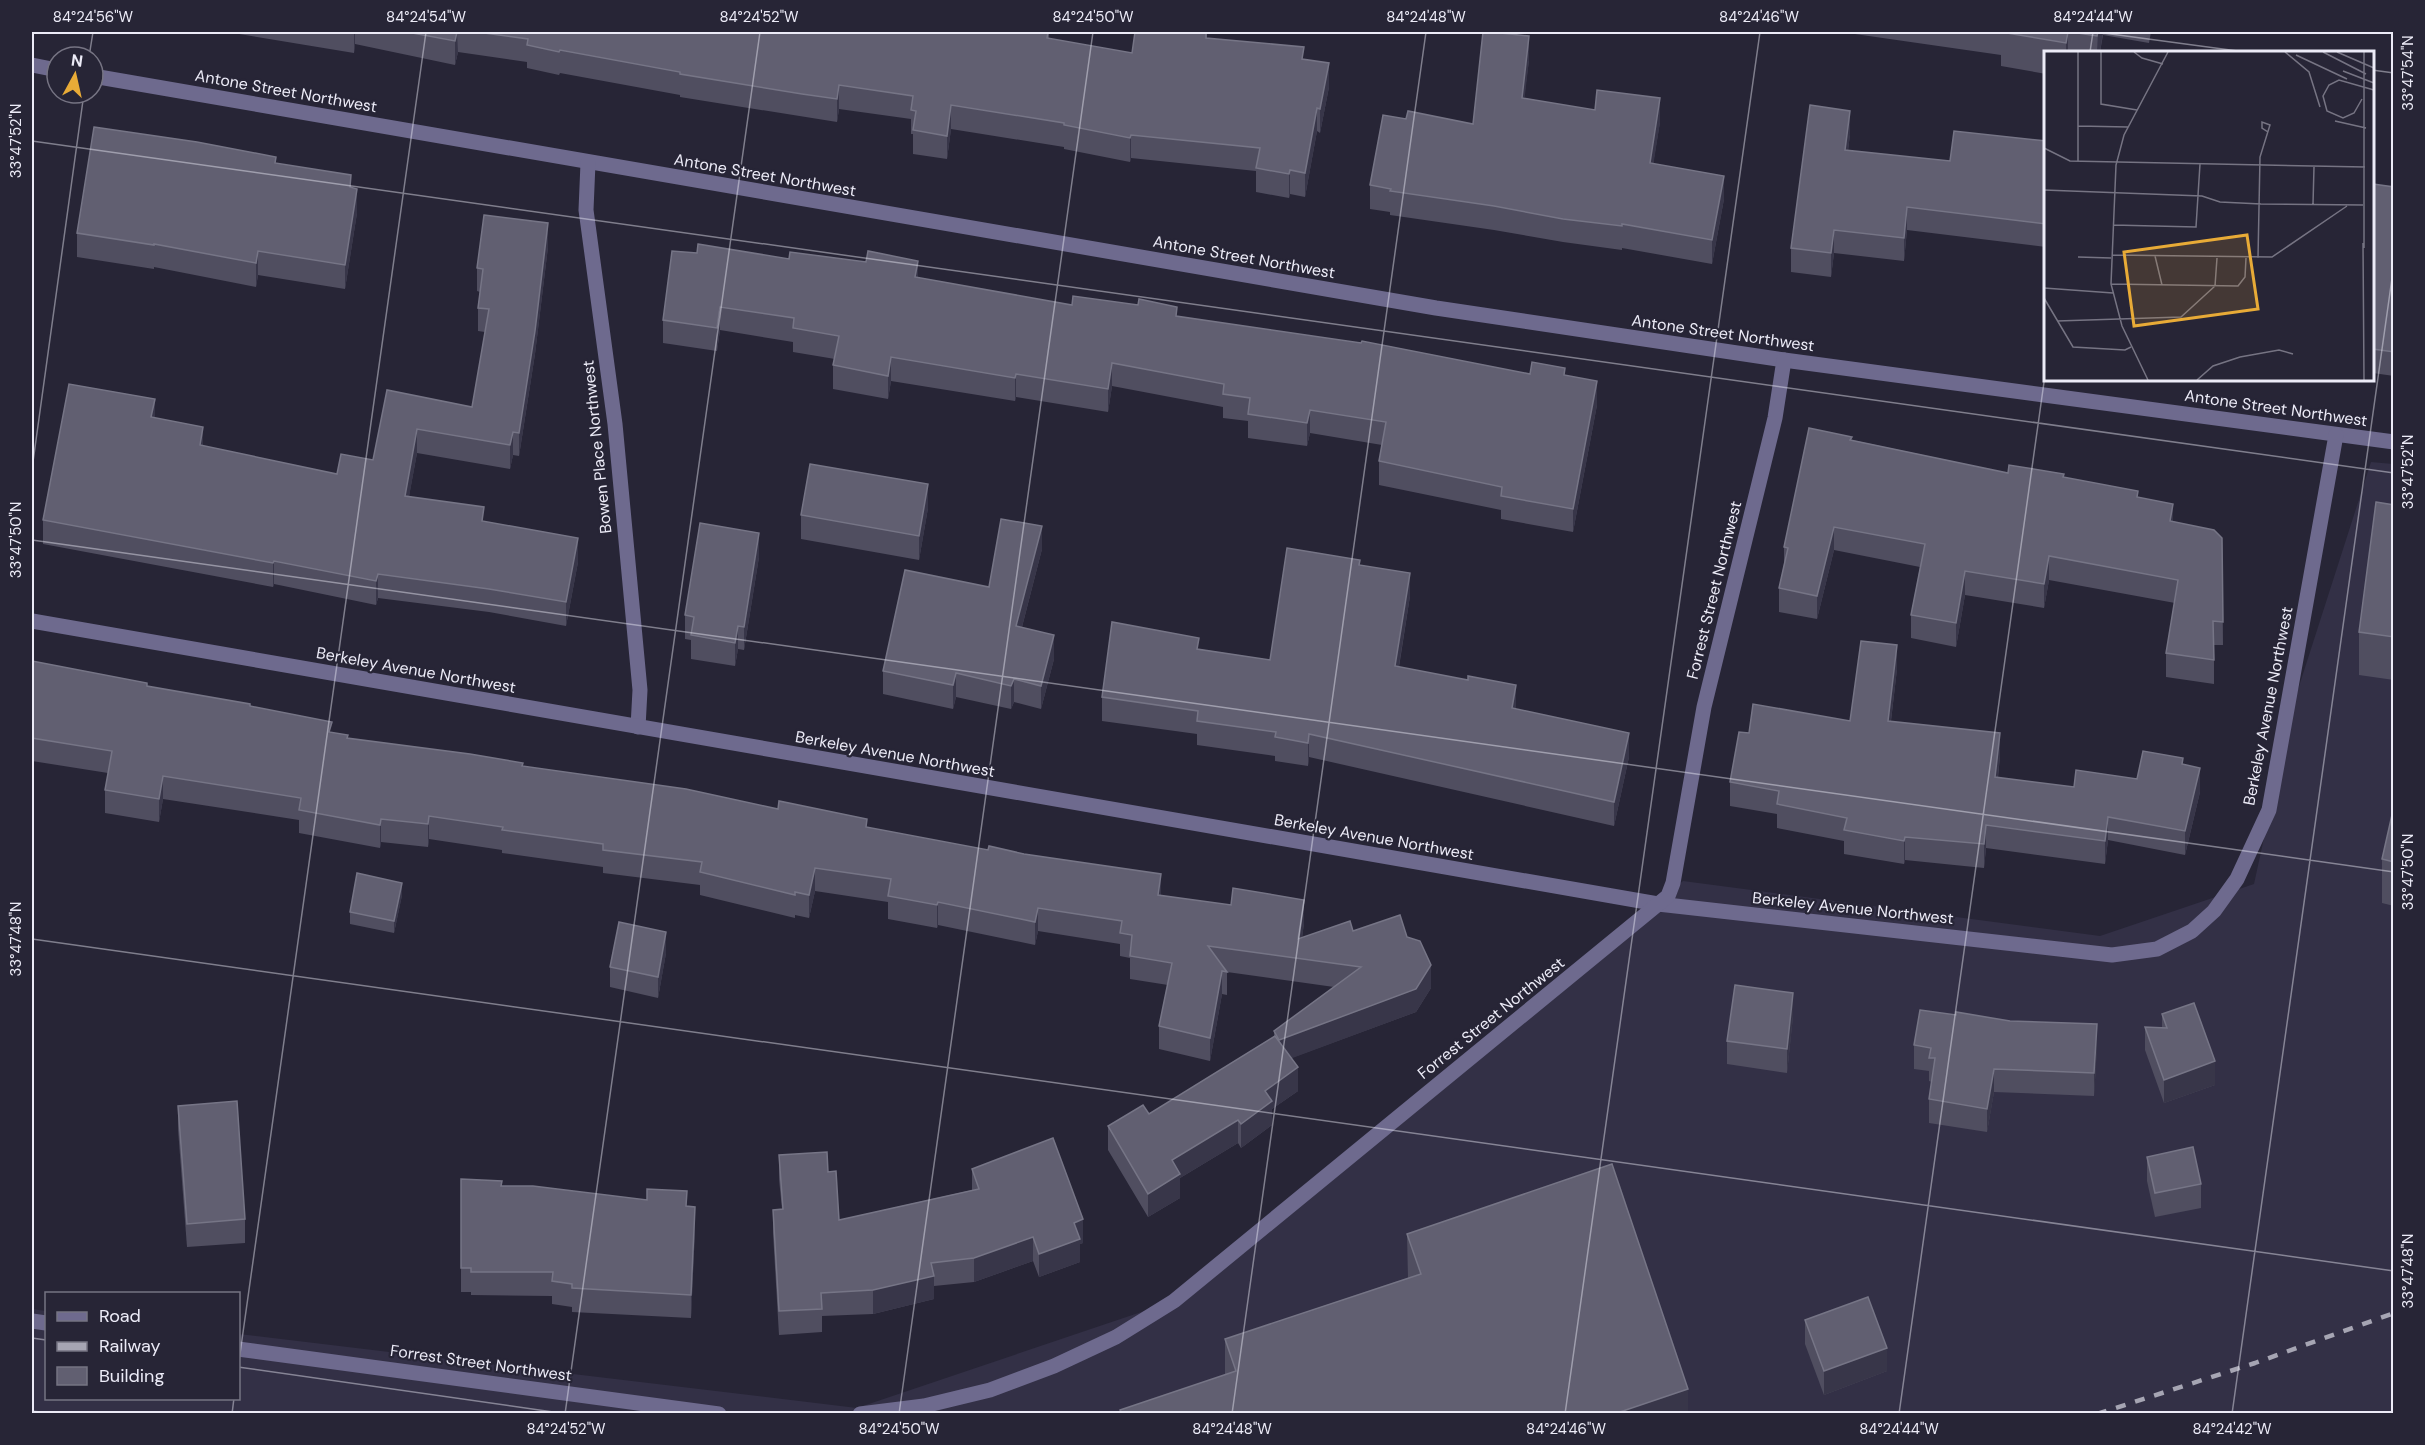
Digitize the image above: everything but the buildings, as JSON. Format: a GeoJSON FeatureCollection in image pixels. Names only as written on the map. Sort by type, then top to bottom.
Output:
{"type":"FeatureCollection","features":[{"type":"Feature","properties":{"kind":"street","name":"Antone Street Northwest"},"geometry":{"type":"LineString","coordinates":[[105,78],[1436,308],[1784,360],[2394,442]]}},
{"type":"Feature","properties":{"kind":"street","name":"Bowen Place Northwest"},"geometry":{"type":"LineString","coordinates":[[588,163],[586,210],[615,424],[640,690],[638,727]]}},
{"type":"Feature","properties":{"kind":"street","name":"Forrest Street Northwest"},"geometry":{"type":"LineString","coordinates":[[860,1413],[924,1406],[990,1390],[1054,1366],[1116,1337],[1174,1300],[1668,896],[1673,884],[1704,708],[1775,418],[1784,360]]}},
{"type":"Feature","properties":{"kind":"street","name":"Berkeley Avenue Northwest"},"geometry":{"type":"LineString","coordinates":[[32,621],[1658,904],[2112,955],[2157,949],[2192,931],[2214,911],[2237,879],[2269,810],[2336,435]]}},
{"type":"Feature","properties":{"kind":"street","name":"Forrest Street Northwest"},"geometry":{"type":"LineString","coordinates":[[240,1348],[719,1413]]}},
{"type":"Feature","properties":{"kind":"shaded area"},"geometry":{"type":"Polygon","coordinates":[[[2371,462],[2393,464],[2393,1413],[32,1414],[32,1309],[45,1311],[45,1400],[240,1400],[240,1334],[857,1408],[1165,1304],[1495,1037],[1683,881],[2100,936],[2254,884],[2293,705],[2371,462]]]}},
{"type":"Feature","properties":{"kind":"railway"},"geometry":{"type":"LineString","coordinates":[[2097,1414],[2255,1363],[2394,1313]]}}]}
